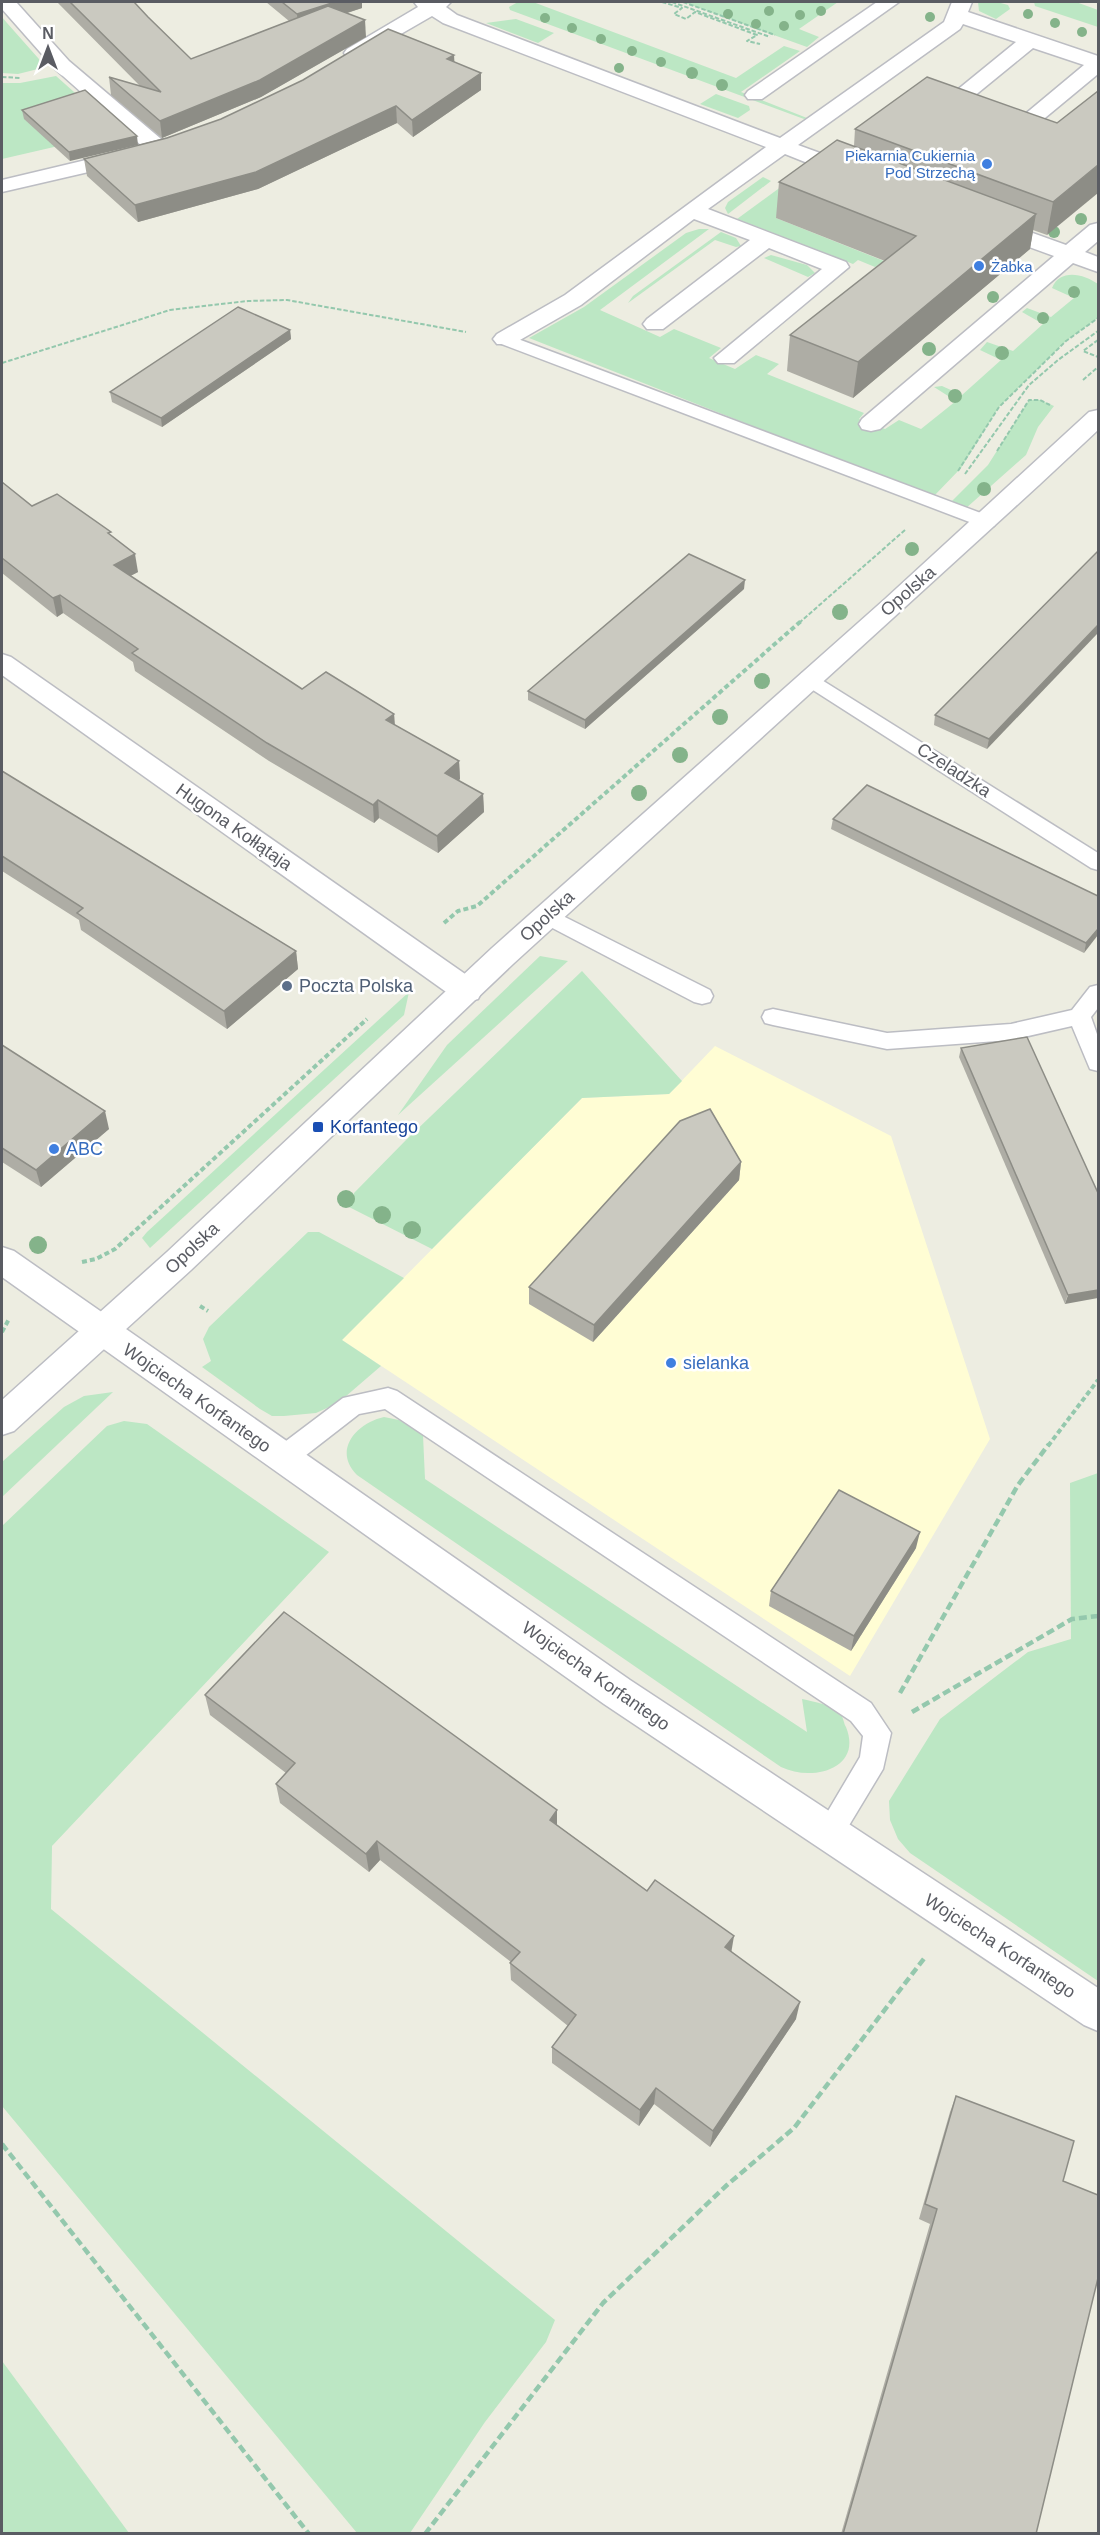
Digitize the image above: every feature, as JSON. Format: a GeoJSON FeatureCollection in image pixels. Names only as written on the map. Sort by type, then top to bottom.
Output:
{"type":"FeatureCollection","features":[{"type":"Feature","properties":{"kind":"street"},"geometry":{"type":"LineString","coordinates":[[6,2],[62,65],[159,149]]}},
{"type":"Feature","properties":{"kind":"street"},"geometry":{"type":"LineString","coordinates":[[755,94],[889,2]]}},
{"type":"Feature","properties":{"kind":"street"},"geometry":{"type":"LineString","coordinates":[[338,63],[432,3],[450,20],[874,181]]}},
{"type":"Feature","properties":{"kind":"street"},"geometry":{"type":"LineString","coordinates":[[505,339],[573,300],[692,210],[783,148],[953,25],[957,5],[1030,40],[1098,64]]}},
{"type":"Feature","properties":{"kind":"street"},"geometry":{"type":"LineString","coordinates":[[1030,40],[957,99],[1027,123],[1098,64]]}},
{"type":"Feature","properties":{"kind":"street"},"geometry":{"type":"LineString","coordinates":[[2,186],[159,149],[181,141]]}},
{"type":"Feature","properties":{"kind":"street"},"geometry":{"type":"LineString","coordinates":[[692,210],[838,267],[726,358]]}},
{"type":"Feature","properties":{"kind":"street"},"geometry":{"type":"LineString","coordinates":[[971,218],[1098,265]]}},
{"type":"Feature","properties":{"kind":"street"},"geometry":{"type":"LineString","coordinates":[[871,424],[1098,230]]}},
{"type":"Feature","properties":{"kind":"street"},"geometry":{"type":"LineString","coordinates":[[655,324],[766,239]]}},
{"type":"Feature","properties":{"kind":"street","name":"Opolska"},"geometry":{"type":"LineString","coordinates":[[2,1421],[176,1263],[547,916],[810,678],[987,522],[1098,417]]}},
{"type":"Feature","properties":{"kind":"street","name":"Hugona Kołłątaja"},"geometry":{"type":"LineString","coordinates":[[2,663],[467,991]]}},
{"type":"Feature","properties":{"kind":"street","name":"Wojciecha Korfantego"},"geometry":{"type":"LineString","coordinates":[[2,1260],[617,1692],[1098,2011]]}},
{"type":"Feature","properties":{"kind":"lane"},"geometry":{"type":"LineString","coordinates":[[505,339],[938,501],[987,522]]}},
{"type":"Feature","properties":{"kind":"lane","name":"Czeladzka"},"geometry":{"type":"LineString","coordinates":[[810,678],[1098,863]]}},
{"type":"Feature","properties":{"kind":"lane"},"geometry":{"type":"LineString","coordinates":[[547,916],[702,996]]}},
{"type":"Feature","properties":{"kind":"lane"},"geometry":{"type":"LineString","coordinates":[[773,1017],[887,1041],[1011,1032],[1079,1016],[1098,993]]}},
{"type":"Feature","properties":{"kind":"lane"},"geometry":{"type":"LineString","coordinates":[[1079,1016],[1098,1063]]}},
{"type":"Feature","properties":{"kind":"lane"},"geometry":{"type":"LineString","coordinates":[[283,1458],[352,1405],[388,1398],[861,1712],[877,1733],[873,1760],[829,1833]]}},
{"type":"Feature","properties":{"kind":"path"},"geometry":{"type":"LineString","coordinates":[[662,2],[682,8],[674,15],[686,19],[695,12],[757,35],[747,41],[752,43],[758,45],[767,39],[775,43]]}},
{"type":"Feature","properties":{"kind":"path"},"geometry":{"type":"LineString","coordinates":[[672,2],[781,39],[683,2]]}},
{"type":"Feature","properties":{"kind":"path"},"geometry":{"type":"LineString","coordinates":[[680,16],[691,8]]}},
{"type":"Feature","properties":{"kind":"path"},"geometry":{"type":"LineString","coordinates":[[752,43],[765,35]]}},
{"type":"Feature","properties":{"kind":"path"},"geometry":{"type":"LineString","coordinates":[[2,363],[170,310],[248,301],[287,300],[505,339]]}},
{"type":"Feature","properties":{"kind":"path"},"geometry":{"type":"LineString","coordinates":[[938,501],[933,497],[961,468],[999,407],[1066,341],[1098,318]]}},
{"type":"Feature","properties":{"kind":"path"},"geometry":{"type":"LineString","coordinates":[[439,926],[458,911],[477,906],[938,501],[977,461],[1024,392],[1078,344],[1098,331]]}},
{"type":"Feature","properties":{"kind":"path"},"geometry":{"type":"LineString","coordinates":[[1098,340],[1083,351],[1098,357]]}},
{"type":"Feature","properties":{"kind":"path"},"geometry":{"type":"LineString","coordinates":[[1081,383],[1098,367]]}},
{"type":"Feature","properties":{"kind":"path"},"geometry":{"type":"LineString","coordinates":[[994,456],[1029,400],[1040,400],[1054,406]]}},
{"type":"Feature","properties":{"kind":"path"},"geometry":{"type":"LineString","coordinates":[[77,1263],[96,1259],[115,1249],[370,1016]]}},
{"type":"Feature","properties":{"kind":"path"},"geometry":{"type":"LineString","coordinates":[[200,1306],[208,1311]]}},
{"type":"Feature","properties":{"kind":"path"},"geometry":{"type":"LineString","coordinates":[[877,1733],[1018,1485],[1098,1380]]}},
{"type":"Feature","properties":{"kind":"path"},"geometry":{"type":"LineString","coordinates":[[877,1733],[1072,1619],[1098,1616]]}},
{"type":"Feature","properties":{"kind":"path"},"geometry":{"type":"LineString","coordinates":[[425,2534],[603,2302],[727,2185],[794,2128],[955,1916]]}},
{"type":"Feature","properties":{"kind":"path"},"geometry":{"type":"LineString","coordinates":[[2,2144],[309,2534]]}},
{"type":"Feature","properties":{"kind":"shaded area","name":"sielanka"},"geometry":{"type":"Polygon","coordinates":[[[715,1046],[891,1136],[990,1439],[850,1676],[342,1340],[582,1098],[669,1094],[715,1046]]]}},
{"type":"Feature","properties":{"kind":"green space"},"geometry":{"type":"Polygon","coordinates":[[[518,2],[533,2],[736,78],[784,46],[800,51],[741,92],[807,118],[804,119],[510,10],[509,7],[518,2]]]}},
{"type":"Feature","properties":{"kind":"green space"},"geometry":{"type":"Polygon","coordinates":[[[683,2],[838,2],[799,29],[819,37],[807,47],[683,2]]]}},
{"type":"Feature","properties":{"kind":"green space"},"geometry":{"type":"Polygon","coordinates":[[[978,2],[997,2],[1008,5],[1010,9],[996,19],[979,11],[978,2]]]}},
{"type":"Feature","properties":{"kind":"green space"},"geometry":{"type":"Polygon","coordinates":[[[1034,2],[1076,2],[1098,10],[1098,27],[1035,6],[1034,2]]]}},
{"type":"Feature","properties":{"kind":"green space"},"geometry":{"type":"Polygon","coordinates":[[[2,17],[46,67],[18,74],[2,73],[2,17]]]}},
{"type":"Feature","properties":{"kind":"green space"},"geometry":{"type":"Polygon","coordinates":[[[516,19],[554,33],[538,43],[486,23],[516,19]]]}},
{"type":"Feature","properties":{"kind":"green space"},"geometry":{"type":"Polygon","coordinates":[[[56,76],[119,132],[2,159],[2,83],[20,83],[56,76]]]}},
{"type":"Feature","properties":{"kind":"green space"},"geometry":{"type":"Polygon","coordinates":[[[716,94],[749,106],[750,110],[738,118],[700,104],[716,94]]]}},
{"type":"Feature","properties":{"kind":"green space"},"geometry":{"type":"Polygon","coordinates":[[[763,177],[771,181],[728,214],[725,208],[728,202],[763,177]]]}},
{"type":"Feature","properties":{"kind":"green space"},"geometry":{"type":"Polygon","coordinates":[[[789,181],[776,218],[884,261],[875,267],[858,260],[853,264],[737,219],[789,181]]]}},
{"type":"Feature","properties":{"kind":"green space"},"geometry":{"type":"Polygon","coordinates":[[[709,229],[600,310],[660,337],[674,329],[721,348],[709,358],[735,369],[756,355],[779,364],[767,374],[864,413],[859,419],[885,429],[899,420],[921,429],[956,401],[934,387],[942,386],[962,395],[1001,360],[980,350],[987,342],[1013,351],[1043,324],[1022,312],[1027,308],[1051,317],[1074,298],[1052,288],[1066,275],[1079,276],[1098,284],[1098,318],[1066,341],[999,407],[961,468],[933,497],[529,338],[584,307],[686,233],[709,229]]]}},
{"type":"Feature","properties":{"kind":"green space"},"geometry":{"type":"Polygon","coordinates":[[[721,232],[736,238],[741,246],[736,247],[715,240],[628,303],[633,296],[721,232]]]}},
{"type":"Feature","properties":{"kind":"green space"},"geometry":{"type":"Polygon","coordinates":[[[771,255],[807,265],[815,273],[808,277],[764,258],[771,255]]]}},
{"type":"Feature","properties":{"kind":"green space"},"geometry":{"type":"Polygon","coordinates":[[[1029,400],[1040,400],[1054,406],[1038,427],[1026,455],[965,509],[950,503],[988,465],[1029,400]]]}},
{"type":"Feature","properties":{"kind":"green space"},"geometry":{"type":"Polygon","coordinates":[[[540,956],[568,961],[398,1115],[447,1045],[540,956]]]}},
{"type":"Feature","properties":{"kind":"green space"},"geometry":{"type":"Polygon","coordinates":[[[582,971],[682,1081],[669,1094],[582,1098],[432,1249],[349,1207],[354,1193],[406,1140],[582,971]]]}},
{"type":"Feature","properties":{"kind":"green space"},"geometry":{"type":"Polygon","coordinates":[[[409,992],[404,1015],[150,1248],[142,1238],[147,1232],[409,992]]]}},
{"type":"Feature","properties":{"kind":"green space"},"geometry":{"type":"Polygon","coordinates":[[[308,1232],[319,1232],[404,1278],[342,1340],[381,1366],[338,1403],[316,1413],[272,1416],[202,1367],[211,1361],[203,1339],[209,1327],[308,1232]]]}},
{"type":"Feature","properties":{"kind":"green space"},"geometry":{"type":"Polygon","coordinates":[[[113,1392],[2,1497],[2,1462],[64,1407],[84,1396],[113,1392]]]}},
{"type":"Feature","properties":{"kind":"green space"},"geometry":{"type":"Polygon","coordinates":[[[384,1417],[399,1420],[423,1435],[425,1479],[807,1732],[802,1699],[823,1704],[841,1714],[849,1741],[847,1753],[841,1762],[820,1772],[807,1773],[781,1767],[357,1475],[350,1466],[347,1447],[357,1431],[374,1420],[384,1417]]]}},
{"type":"Feature","properties":{"kind":"green space"},"geometry":{"type":"Polygon","coordinates":[[[124,1421],[147,1424],[329,1552],[52,1846],[51,1909],[555,2320],[546,2342],[485,2422],[410,2533],[357,2533],[2,2106],[2,1526],[107,1426],[124,1421]]]}},
{"type":"Feature","properties":{"kind":"green space"},"geometry":{"type":"Polygon","coordinates":[[[1098,1473],[1098,1981],[910,1853],[898,1839],[890,1820],[889,1801],[940,1719],[1028,1652],[1071,1639],[1070,1483],[1098,1473]]]}},
{"type":"Feature","properties":{"kind":"green space"},"geometry":{"type":"Polygon","coordinates":[[[2,2361],[129,2533],[2,2533],[2,2361]]]}},
{"type":"Feature","properties":{"kind":"building"},"geometry":{"type":"Polygon","coordinates":[[[70,2],[134,2],[191,59],[328,6],[365,20],[260,80],[160,121],[109,77],[161,92],[70,2]]]}},
{"type":"Feature","properties":{"kind":"building"},"geometry":{"type":"Polygon","coordinates":[[[282,2],[335,2],[297,14],[282,2]]]}},
{"type":"Feature","properties":{"kind":"building"},"geometry":{"type":"Polygon","coordinates":[[[388,29],[454,55],[447,59],[481,73],[412,120],[396,106],[256,172],[135,205],[84,159],[167,138],[221,119],[303,80],[388,29]]]}},
{"type":"Feature","properties":{"kind":"building"},"geometry":{"type":"Polygon","coordinates":[[[927,77],[1057,123],[1098,91],[1098,165],[1053,202],[855,129],[927,77]]]}},
{"type":"Feature","properties":{"kind":"building"},"geometry":{"type":"Polygon","coordinates":[[[85,90],[137,136],[69,152],[22,110],[85,90]]]}},
{"type":"Feature","properties":{"kind":"building"},"geometry":{"type":"Polygon","coordinates":[[[837,140],[1036,214],[858,362],[790,335],[916,236],[779,182],[837,140]]]}},
{"type":"Feature","properties":{"kind":"building"},"geometry":{"type":"Polygon","coordinates":[[[238,307],[290,330],[161,418],[110,392],[238,307]]]}},
{"type":"Feature","properties":{"kind":"building"},"geometry":{"type":"Polygon","coordinates":[[[2,482],[32,506],[57,494],[111,532],[108,533],[135,554],[114,565],[302,689],[326,672],[394,714],[386,720],[459,761],[445,773],[483,794],[437,836],[378,800],[373,805],[267,743],[132,653],[138,649],[60,595],[53,598],[2,558],[2,482]]]}},
{"type":"Feature","properties":{"kind":"building"},"geometry":{"type":"Polygon","coordinates":[[[1098,551],[1098,625],[989,739],[935,715],[1098,551]]]}},
{"type":"Feature","properties":{"kind":"building"},"geometry":{"type":"Polygon","coordinates":[[[689,554],[745,580],[585,720],[528,691],[689,554]]]}},
{"type":"Feature","properties":{"kind":"building"},"geometry":{"type":"Polygon","coordinates":[[[2,771],[296,951],[224,1011],[77,913],[83,908],[2,856],[2,771]]]}},
{"type":"Feature","properties":{"kind":"building"},"geometry":{"type":"Polygon","coordinates":[[[867,785],[1098,896],[1098,929],[1086,943],[833,819],[867,785]]]}},
{"type":"Feature","properties":{"kind":"building"},"geometry":{"type":"Polygon","coordinates":[[[1027,1037],[1098,1193],[1098,1290],[1068,1295],[961,1048],[1027,1037]]]}},
{"type":"Feature","properties":{"kind":"building"},"geometry":{"type":"Polygon","coordinates":[[[2,1045],[105,1111],[36,1170],[2,1148],[2,1045]]]}},
{"type":"Feature","properties":{"kind":"building"},"geometry":{"type":"Polygon","coordinates":[[[710,1109],[741,1162],[594,1325],[529,1287],[680,1121],[710,1109]]]}},
{"type":"Feature","properties":{"kind":"building"},"geometry":{"type":"Polygon","coordinates":[[[839,1490],[920,1532],[854,1636],[771,1591],[839,1490]]]}},
{"type":"Feature","properties":{"kind":"building"},"geometry":{"type":"Polygon","coordinates":[[[284,1612],[557,1810],[550,1820],[647,1891],[655,1880],[734,1936],[725,1947],[800,2002],[713,2131],[656,2088],[640,2110],[552,2047],[576,2015],[510,1963],[520,1952],[377,1841],[366,1854],[276,1784],[295,1763],[205,1695],[284,1612]]]}},
{"type":"Feature","properties":{"kind":"building"},"geometry":{"type":"Polygon","coordinates":[[[956,2096],[1074,2141],[1063,2181],[1098,2195],[1098,2278],[1036,2534],[843,2534],[937,2209],[925,2204],[956,2096]]]}},
{"type":"Feature","properties":{"kind":"place","name":"Piekarnia Cukiernia Pod Strzechą"},"geometry":{"type":"Point","coordinates":[987,164]}},
{"type":"Feature","properties":{"kind":"place","name":"Żabka"},"geometry":{"type":"Point","coordinates":[979,266]}},
{"type":"Feature","properties":{"kind":"place","name":"Poczta Polska"},"geometry":{"type":"Point","coordinates":[287,986]}},
{"type":"Feature","properties":{"kind":"place","name":"Korfantego"},"geometry":{"type":"Point","coordinates":[318,1127]}},
{"type":"Feature","properties":{"kind":"place","name":"ABC"},"geometry":{"type":"Point","coordinates":[54,1149]}},
{"type":"Feature","properties":{"kind":"place","name":"sielanka"},"geometry":{"type":"Point","coordinates":[671,1363]}}]}
